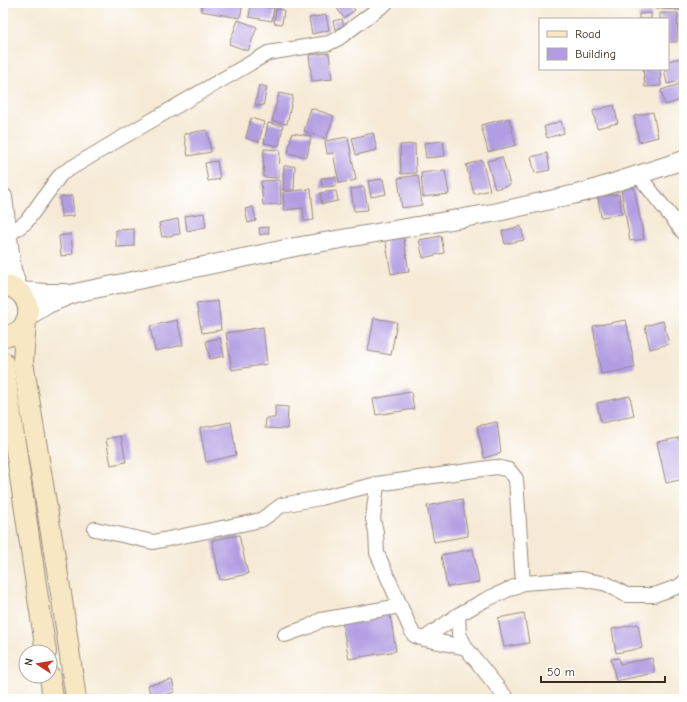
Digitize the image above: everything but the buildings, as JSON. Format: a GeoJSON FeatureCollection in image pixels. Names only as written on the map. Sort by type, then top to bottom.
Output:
{"type":"FeatureCollection","features":[{"type":"Feature","properties":{"kind":"main road"},"geometry":{"type":"LineString","coordinates":[[3,336],[15,333],[21,328],[28,313],[28,305],[24,297],[11,288]]}},
{"type":"Feature","properties":{"kind":"main road"},"geometry":{"type":"LineString","coordinates":[[26,319],[23,362],[62,600],[76,699]]}},
{"type":"Feature","properties":{"kind":"main road"},"geometry":{"type":"LineString","coordinates":[[3,362],[45,644]]}},
{"type":"Feature","properties":{"kind":"main road"},"geometry":{"type":"LineString","coordinates":[[51,684],[53,699]]}},
{"type":"Feature","properties":{"kind":"street"},"geometry":{"type":"LineString","coordinates":[[8,235],[26,222],[61,174],[268,53],[329,44],[386,3]]}},
{"type":"Feature","properties":{"kind":"street"},"geometry":{"type":"LineString","coordinates":[[26,319],[48,304],[75,293],[295,247],[498,212],[585,192],[639,176],[684,160]]}},
{"type":"Feature","properties":{"kind":"street"},"geometry":{"type":"LineString","coordinates":[[639,176],[684,233]]}},
{"type":"Feature","properties":{"kind":"street"},"geometry":{"type":"LineString","coordinates":[[3,197],[12,270],[11,288],[46,293],[75,293]]}},
{"type":"Feature","properties":{"kind":"street"},"geometry":{"type":"LineString","coordinates":[[95,529],[153,542],[261,520],[282,506],[377,484],[496,467],[509,470],[516,479],[523,583]]}},
{"type":"Feature","properties":{"kind":"street"},"geometry":{"type":"LineString","coordinates":[[377,484],[372,519],[376,532],[377,553],[415,636],[466,648]]}},
{"type":"Feature","properties":{"kind":"street"},"geometry":{"type":"LineString","coordinates":[[424,639],[458,615],[485,600],[523,583],[581,579],[607,584],[626,595],[654,595],[680,586],[684,582]]}},
{"type":"Feature","properties":{"kind":"street"},"geometry":{"type":"LineString","coordinates":[[285,635],[308,627],[321,620],[400,606]]}},
{"type":"Feature","properties":{"kind":"street"},"geometry":{"type":"LineString","coordinates":[[458,615],[458,634],[466,648],[507,699]]}},
{"type":"Feature","properties":{"kind":"street"},"geometry":{"type":"LineString","coordinates":[[495,684],[495,699]]}}]}
